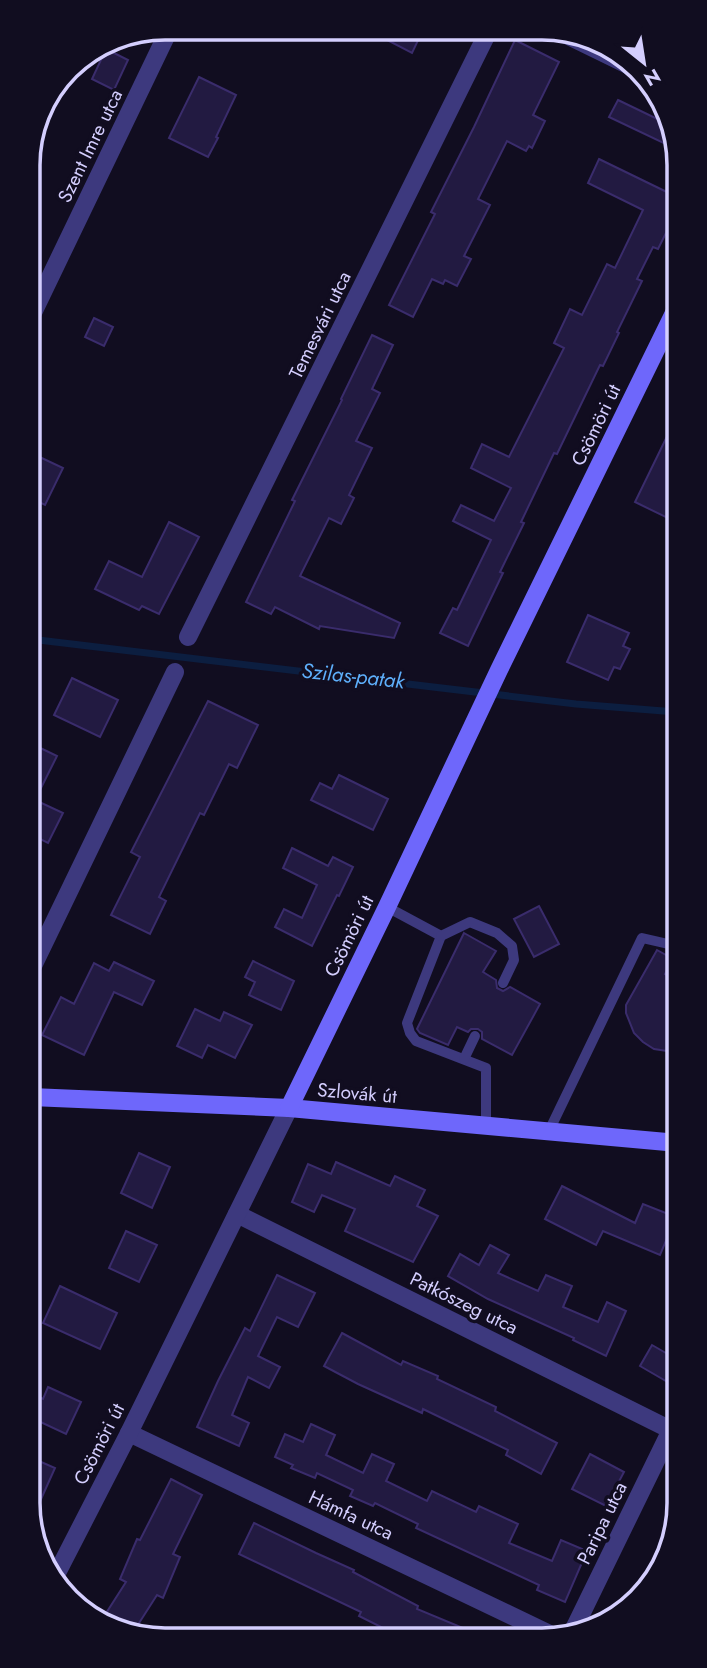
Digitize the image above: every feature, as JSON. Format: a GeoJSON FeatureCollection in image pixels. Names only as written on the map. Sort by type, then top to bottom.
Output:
{"type":"FeatureCollection","features":[{"type":"Feature","properties":{"kind":"main road","name":"Csömöri út"},"geometry":{"type":"LineString","coordinates":[[289,1108],[667,328]]}},
{"type":"Feature","properties":{"kind":"main road","name":"Szlovák út"},"geometry":{"type":"LineString","coordinates":[[40,1097],[289,1108],[666,1142]]}},
{"type":"Feature","properties":{"kind":"street","name":"Temesvári utca"},"geometry":{"type":"LineString","coordinates":[[188,638],[484,40]]}},
{"type":"Feature","properties":{"kind":"street","name":"Szent Imre utca"},"geometry":{"type":"LineString","coordinates":[[41,296],[164,41]]}},
{"type":"Feature","properties":{"kind":"street"},"geometry":{"type":"LineString","coordinates":[[40,951],[175,672]]}},
{"type":"Feature","properties":{"kind":"street","name":"Csömöri út"},"geometry":{"type":"LineString","coordinates":[[59,1569],[289,1108]]}},
{"type":"Feature","properties":{"kind":"street","name":"Patkószeg utca"},"geometry":{"type":"LineString","coordinates":[[237,1214],[666,1428]]}},
{"type":"Feature","properties":{"kind":"street","name":"Hámfa utca"},"geometry":{"type":"LineString","coordinates":[[129,1433],[537,1628]]}},
{"type":"Feature","properties":{"kind":"street","name":"Paripa utca"},"geometry":{"type":"LineString","coordinates":[[577,1622],[666,1440]]}},
{"type":"Feature","properties":{"kind":"lane"},"geometry":{"type":"LineString","coordinates":[[387,907],[441,936]]}},
{"type":"Feature","properties":{"kind":"lane"},"geometry":{"type":"LineString","coordinates":[[486,1125],[486,1068],[416,1041],[407,1023],[441,936],[470,922],[497,933],[512,946],[514,961],[503,983]]}},
{"type":"Feature","properties":{"kind":"lane"},"geometry":{"type":"LineString","coordinates":[[550,1131],[642,938],[666,944]]}},
{"type":"Feature","properties":{"kind":"lane"},"geometry":{"type":"LineString","coordinates":[[464,1059],[475,1036]]}},
{"type":"Feature","properties":{"kind":"building"},"geometry":{"type":"Polygon","coordinates":[[[388,40],[418,40],[412,53],[388,40]]]}},
{"type":"Feature","properties":{"kind":"building"},"geometry":{"type":"Polygon","coordinates":[[[515,40],[559,62],[533,115],[545,121],[532,148],[529,146],[526,151],[507,141],[478,199],[490,205],[464,256],[471,259],[457,286],[445,280],[443,284],[432,279],[413,317],[389,305],[435,214],[431,212],[515,40]]]}},
{"type":"Feature","properties":{"kind":"building"},"geometry":{"type":"Polygon","coordinates":[[[113,52],[128,60],[114,90],[92,79],[103,57],[113,52]]]}},
{"type":"Feature","properties":{"kind":"building"},"geometry":{"type":"Polygon","coordinates":[[[199,77],[236,95],[208,157],[169,138],[199,77]]]}},
{"type":"Feature","properties":{"kind":"building"},"geometry":{"type":"Polygon","coordinates":[[[618,100],[657,119],[665,144],[609,117],[618,100]]]}},
{"type":"Feature","properties":{"kind":"building"},"geometry":{"type":"Polygon","coordinates":[[[599,159],[667,192],[667,231],[658,249],[653,247],[637,279],[642,281],[617,332],[619,333],[603,366],[600,365],[557,454],[554,453],[521,522],[524,523],[500,572],[503,573],[468,646],[440,633],[453,608],[457,610],[491,540],[453,521],[461,505],[494,521],[511,488],[471,468],[482,444],[509,457],[564,348],[554,343],[570,309],[582,315],[607,264],[615,268],[643,210],[588,183],[599,159]]]}},
{"type":"Feature","properties":{"kind":"building"},"geometry":{"type":"Polygon","coordinates":[[[94,318],[113,327],[104,346],[85,337],[94,318]]]}},
{"type":"Feature","properties":{"kind":"building"},"geometry":{"type":"Polygon","coordinates":[[[372,335],[393,345],[372,389],[380,393],[356,441],[372,448],[349,495],[354,498],[341,524],[329,518],[300,576],[400,623],[394,638],[320,626],[319,629],[275,607],[271,614],[246,602],[372,335]]]}},
{"type":"Feature","properties":{"kind":"building"},"geometry":{"type":"Polygon","coordinates":[[[667,437],[667,517],[635,502],[667,437]]]}},
{"type":"Feature","properties":{"kind":"building"},"geometry":{"type":"Polygon","coordinates":[[[41,458],[63,468],[45,505],[41,503],[41,458]]]}},
{"type":"Feature","properties":{"kind":"building"},"geometry":{"type":"Polygon","coordinates":[[[169,522],[199,537],[159,614],[142,606],[139,610],[95,589],[109,561],[142,577],[169,522]]]}},
{"type":"Feature","properties":{"kind":"building"},"geometry":{"type":"Polygon","coordinates":[[[588,615],[629,633],[623,646],[630,649],[620,669],[614,667],[608,680],[567,662],[588,615]]]}},
{"type":"Feature","properties":{"kind":"building"},"geometry":{"type":"Polygon","coordinates":[[[72,678],[118,700],[100,737],[54,715],[72,678]]]}},
{"type":"Feature","properties":{"kind":"building"},"geometry":{"type":"Polygon","coordinates":[[[208,701],[258,725],[237,768],[229,764],[204,815],[200,813],[159,897],[166,901],[150,934],[111,915],[140,857],[131,852],[208,701]]]}},
{"type":"Feature","properties":{"kind":"building"},"geometry":{"type":"Polygon","coordinates":[[[41,748],[57,756],[41,789],[41,748]]]}},
{"type":"Feature","properties":{"kind":"building"},"geometry":{"type":"Polygon","coordinates":[[[339,775],[388,799],[373,830],[311,800],[320,783],[332,789],[339,775]]]}},
{"type":"Feature","properties":{"kind":"building"},"geometry":{"type":"Polygon","coordinates":[[[41,803],[63,813],[48,843],[40,839],[41,803]]]}},
{"type":"Feature","properties":{"kind":"building"},"geometry":{"type":"Polygon","coordinates":[[[292,848],[328,866],[333,857],[353,867],[312,946],[275,927],[284,909],[302,918],[317,885],[283,868],[292,848]]]}},
{"type":"Feature","properties":{"kind":"building"},"geometry":{"type":"Polygon","coordinates":[[[539,906],[559,944],[534,957],[514,919],[539,906]]]}},
{"type":"Feature","properties":{"kind":"building"},"geometry":{"type":"Polygon","coordinates":[[[464,933],[496,951],[483,972],[496,980],[497,988],[503,991],[510,987],[540,1004],[512,1055],[482,1039],[482,1032],[478,1029],[468,1032],[457,1027],[448,1045],[420,1033],[417,1029],[464,933]]]}},
{"type":"Feature","properties":{"kind":"building"},"geometry":{"type":"Polygon","coordinates":[[[657,950],[666,955],[666,1051],[654,1049],[634,1033],[626,1013],[626,1005],[657,950]]]}},
{"type":"Feature","properties":{"kind":"building"},"geometry":{"type":"Polygon","coordinates":[[[253,961],[294,981],[281,1010],[249,995],[255,982],[245,977],[253,961]]]}},
{"type":"Feature","properties":{"kind":"building"},"geometry":{"type":"Polygon","coordinates":[[[114,962],[154,981],[142,1005],[114,992],[84,1055],[42,1035],[61,997],[74,1004],[94,963],[109,971],[114,962]]]}},
{"type":"Feature","properties":{"kind":"building"},"geometry":{"type":"Polygon","coordinates":[[[195,1009],[220,1021],[224,1012],[252,1025],[235,1058],[208,1045],[202,1058],[177,1046],[195,1009]]]}},
{"type":"Feature","properties":{"kind":"building"},"geometry":{"type":"Polygon","coordinates":[[[139,1153],[170,1167],[152,1208],[121,1193],[139,1153]]]}},
{"type":"Feature","properties":{"kind":"building"},"geometry":{"type":"Polygon","coordinates":[[[336,1162],[390,1186],[395,1176],[425,1190],[417,1206],[438,1216],[413,1262],[345,1231],[355,1209],[322,1195],[314,1212],[292,1202],[308,1164],[331,1174],[336,1162]]]}},
{"type":"Feature","properties":{"kind":"building"},"geometry":{"type":"Polygon","coordinates":[[[562,1186],[635,1223],[643,1204],[666,1213],[666,1240],[660,1255],[603,1231],[596,1245],[545,1219],[562,1186]]]}},
{"type":"Feature","properties":{"kind":"building"},"geometry":{"type":"Polygon","coordinates":[[[126,1231],[157,1245],[139,1282],[109,1268],[126,1231]]]}},
{"type":"Feature","properties":{"kind":"building"},"geometry":{"type":"Polygon","coordinates":[[[490,1245],[509,1255],[498,1273],[538,1291],[546,1275],[572,1286],[563,1307],[598,1322],[607,1302],[626,1311],[606,1356],[573,1340],[574,1338],[488,1299],[448,1276],[460,1254],[479,1265],[490,1245]]]}},
{"type":"Feature","properties":{"kind":"building"},"geometry":{"type":"Polygon","coordinates":[[[277,1275],[315,1293],[298,1327],[277,1317],[258,1356],[280,1367],[269,1388],[248,1377],[232,1415],[249,1423],[239,1446],[197,1427],[245,1328],[250,1331],[277,1275]]]}},
{"type":"Feature","properties":{"kind":"building"},"geometry":{"type":"Polygon","coordinates":[[[60,1286],[117,1313],[100,1349],[43,1323],[60,1286]]]}},
{"type":"Feature","properties":{"kind":"building"},"geometry":{"type":"Polygon","coordinates":[[[342,1333],[401,1365],[403,1361],[438,1376],[437,1379],[496,1407],[495,1411],[557,1443],[541,1474],[506,1455],[508,1450],[423,1409],[422,1413],[358,1384],[324,1366],[342,1333]]]}},
{"type":"Feature","properties":{"kind":"building"},"geometry":{"type":"Polygon","coordinates":[[[652,1345],[666,1353],[666,1381],[640,1366],[652,1345]]]}},
{"type":"Feature","properties":{"kind":"building"},"geometry":{"type":"Polygon","coordinates":[[[48,1387],[81,1402],[66,1434],[40,1422],[40,1398],[43,1399],[48,1387]]]}},
{"type":"Feature","properties":{"kind":"building"},"geometry":{"type":"Polygon","coordinates":[[[311,1424],[335,1435],[326,1455],[363,1473],[372,1454],[394,1464],[386,1481],[427,1501],[432,1491],[476,1512],[479,1506],[518,1524],[509,1543],[552,1561],[561,1540],[587,1551],[565,1602],[537,1590],[539,1585],[416,1528],[418,1524],[375,1503],[373,1506],[350,1496],[353,1490],[317,1473],[315,1478],[291,1468],[293,1465],[275,1457],[285,1434],[303,1442],[311,1424]]]}},
{"type":"Feature","properties":{"kind":"building"},"geometry":{"type":"Polygon","coordinates":[[[590,1454],[624,1472],[606,1506],[572,1489],[590,1454]]]}},
{"type":"Feature","properties":{"kind":"building"},"geometry":{"type":"Polygon","coordinates":[[[40,1461],[55,1468],[40,1501],[40,1461]]]}},
{"type":"Feature","properties":{"kind":"building"},"geometry":{"type":"Polygon","coordinates":[[[171,1479],[202,1495],[173,1554],[180,1557],[163,1598],[157,1595],[138,1624],[106,1613],[126,1582],[120,1579],[137,1539],[140,1540],[171,1479]]]}},
{"type":"Feature","properties":{"kind":"building"},"geometry":{"type":"Polygon","coordinates":[[[254,1523],[354,1570],[353,1572],[418,1606],[417,1609],[463,1628],[383,1628],[359,1616],[361,1612],[239,1554],[254,1523]]]}},
{"type":"Feature","properties":{"kind":"waterway","name":"Szilas-patak"},"geometry":{"type":"LineString","coordinates":[[41,640],[576,704],[667,711]]}}]}
